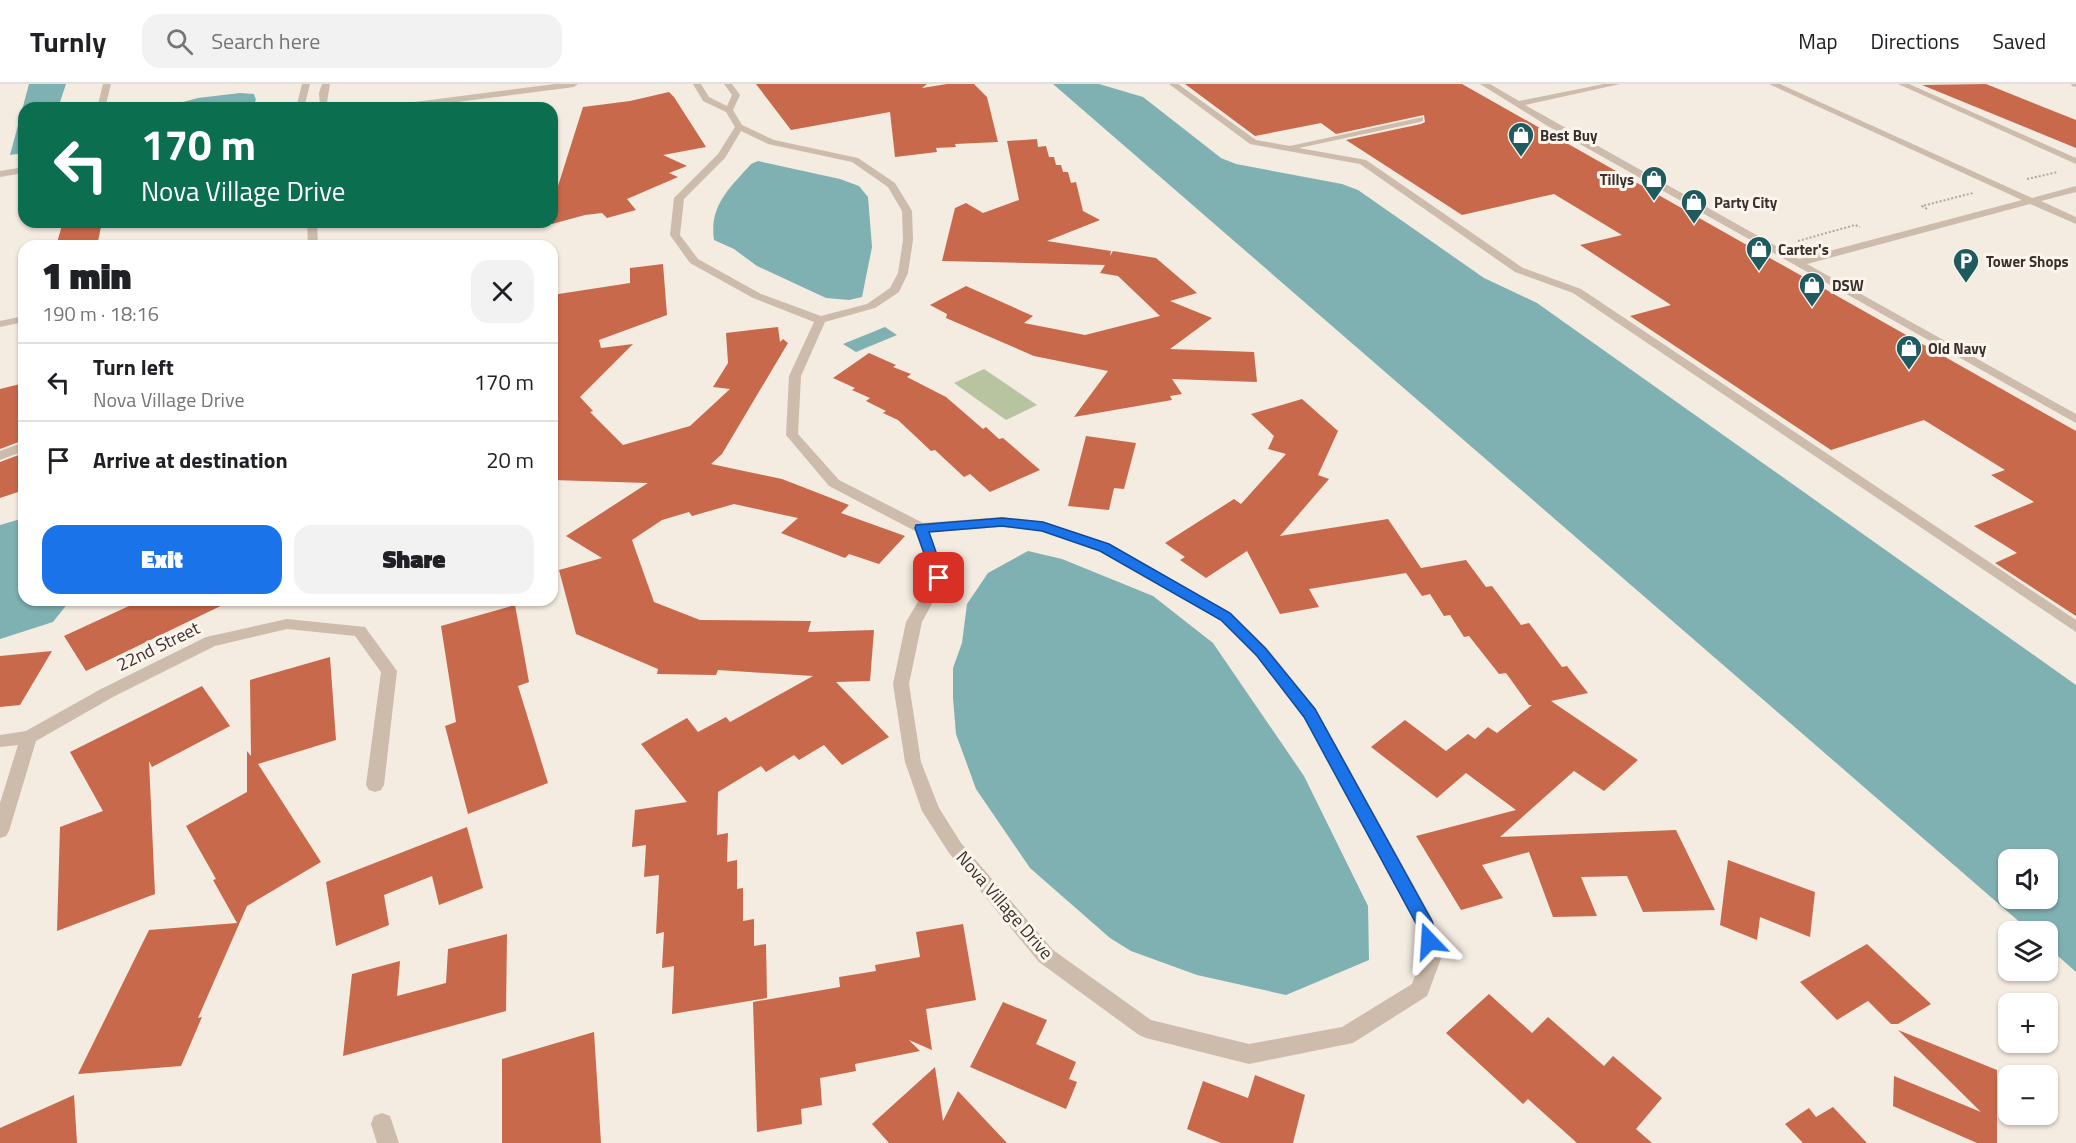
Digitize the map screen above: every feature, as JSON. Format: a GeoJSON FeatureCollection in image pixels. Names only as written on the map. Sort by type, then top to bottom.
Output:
{"type":"FeatureCollection","features":[{"type":"Feature","properties":{"kind":"street"},"geometry":{"type":"LineString","coordinates":[[102,102],[107,84]]}},
{"type":"Feature","properties":{"kind":"street"},"geometry":{"type":"LineString","coordinates":[[302,102],[306,84]]}},
{"type":"Feature","properties":{"kind":"street"},"geometry":{"type":"LineString","coordinates":[[324,102],[323,93],[326,84]]}},
{"type":"Feature","properties":{"kind":"street"},"geometry":{"type":"LineString","coordinates":[[437,102],[574,84]]}},
{"type":"Feature","properties":{"kind":"street"},"geometry":{"type":"LineString","coordinates":[[697,84],[706,99],[729,110],[739,127],[771,142],[855,160],[892,185],[907,211],[903,273],[895,290],[872,306],[820,320],[757,297],[694,261],[675,235],[679,198],[722,156],[739,127]]}},
{"type":"Feature","properties":{"kind":"street"},"geometry":{"type":"LineString","coordinates":[[728,84],[736,95],[729,110]]}},
{"type":"Feature","properties":{"kind":"street"},"geometry":{"type":"LineString","coordinates":[[1173,84],[1253,142],[1363,162],[1519,270],[1577,291],[2076,627]]}},
{"type":"Feature","properties":{"kind":"street"},"geometry":{"type":"LineString","coordinates":[[1484,84],[2076,419]]}},
{"type":"Feature","properties":{"kind":"street"},"geometry":{"type":"LineString","coordinates":[[1518,104],[1616,84]]}},
{"type":"Feature","properties":{"kind":"street"},"geometry":{"type":"LineString","coordinates":[[1773,84],[2076,221]]}},
{"type":"Feature","properties":{"kind":"street"},"geometry":{"type":"LineString","coordinates":[[1902,84],[2076,161]]}},
{"type":"Feature","properties":{"kind":"street"},"geometry":{"type":"LineString","coordinates":[[1286,148],[1420,119]]}},
{"type":"Feature","properties":{"kind":"street"},"geometry":{"type":"LineString","coordinates":[[0,174],[18,171]]}},
{"type":"Feature","properties":{"kind":"street"},"geometry":{"type":"LineString","coordinates":[[1797,263],[2076,189]]}},
{"type":"Feature","properties":{"kind":"street"},"geometry":{"type":"LineString","coordinates":[[0,324],[18,320]]}},
{"type":"Feature","properties":{"kind":"street"},"geometry":{"type":"LineString","coordinates":[[820,320],[795,376],[792,435],[834,483],[921,528]]}},
{"type":"Feature","properties":{"kind":"street"},"geometry":{"type":"LineString","coordinates":[[0,456],[18,448]]}},
{"type":"Feature","properties":{"kind":"street","name":"Nova Village Drive"},"geometry":{"type":"LineString","coordinates":[[1002,522],[1043,527],[1104,548],[1226,617],[1262,652],[1310,713],[1426,926],[1432,956],[1420,990],[1346,1036],[1249,1054],[1146,1028],[1046,956],[954,848],[931,811],[913,762],[901,684],[914,622],[939,578],[921,528],[1002,522]]}},
{"type":"Feature","properties":{"kind":"street","name":"22nd Street"},"geometry":{"type":"LineString","coordinates":[[0,741],[28,737],[107,693],[211,641],[287,624],[360,632],[389,671],[375,785]]}},
{"type":"Feature","properties":{"kind":"street"},"geometry":{"type":"LineString","coordinates":[[0,831],[28,737]]}},
{"type":"Feature","properties":{"kind":"path"},"geometry":{"type":"LineString","coordinates":[[1919,213],[1930,210],[1922,206],[2065,170]]}},
{"type":"Feature","properties":{"kind":"path"},"geometry":{"type":"LineString","coordinates":[[1772,248],[1855,225],[1863,229]]}},
{"type":"Feature","properties":{"kind":"green space"},"geometry":{"type":"Polygon","coordinates":[[[984,369],[1037,405],[1006,420],[954,383],[984,369]]]}},
{"type":"Feature","properties":{"kind":"water"},"geometry":{"type":"Polygon","coordinates":[[[29,84],[66,84],[60,102],[24,102],[29,84]]]}},
{"type":"Feature","properties":{"kind":"water"},"geometry":{"type":"Polygon","coordinates":[[[1053,84],[1099,84],[1143,97],[1221,158],[1236,164],[1342,184],[1358,190],[1484,278],[1537,303],[2076,685],[2076,972],[2058,956],[2058,921],[2018,921],[2005,909],[2058,909],[2058,849],[1998,849],[1998,903],[1053,84]]]}},
{"type":"Feature","properties":{"kind":"water"},"geometry":{"type":"Polygon","coordinates":[[[240,93],[254,94],[256,100],[255,102],[183,102],[240,93]]]}},
{"type":"Feature","properties":{"kind":"water"},"geometry":{"type":"Polygon","coordinates":[[[18,125],[18,154],[10,155],[18,125]]]}},
{"type":"Feature","properties":{"kind":"water"},"geometry":{"type":"Polygon","coordinates":[[[758,161],[840,179],[859,186],[868,197],[872,247],[862,297],[849,300],[826,298],[757,266],[734,249],[714,240],[715,217],[723,198],[751,164],[758,161]]]}},
{"type":"Feature","properties":{"kind":"water"},"geometry":{"type":"Polygon","coordinates":[[[885,327],[897,335],[856,352],[843,344],[885,327]]]}},
{"type":"Feature","properties":{"kind":"water"},"geometry":{"type":"Polygon","coordinates":[[[18,520],[18,606],[66,606],[53,622],[0,639],[0,525],[18,520]]]}},
{"type":"Feature","properties":{"kind":"water"},"geometry":{"type":"Polygon","coordinates":[[[1028,551],[1062,559],[1153,596],[1213,643],[1304,776],[1368,906],[1369,960],[1286,995],[1197,975],[1131,951],[1110,938],[1030,868],[976,789],[956,734],[953,698],[953,668],[962,643],[967,604],[988,573],[1028,551]]]}},
{"type":"Feature","properties":{"kind":"building"},"geometry":{"type":"Polygon","coordinates":[[[756,84],[927,84],[922,88],[947,84],[974,84],[987,97],[998,142],[955,144],[956,147],[936,148],[937,152],[895,157],[890,112],[791,130],[756,84]]]}},
{"type":"Feature","properties":{"kind":"building"},"geometry":{"type":"Polygon","coordinates":[[[1185,84],[1462,84],[2076,431],[2076,616],[1995,563],[2017,553],[1974,526],[2034,502],[1991,475],[2005,470],[1924,420],[1831,450],[1630,316],[1671,305],[1580,245],[1622,235],[1554,194],[1462,215],[1346,140],[1421,124],[1425,122],[1424,115],[1336,134],[1321,123],[1255,136],[1185,84]]]}},
{"type":"Feature","properties":{"kind":"building"},"geometry":{"type":"Polygon","coordinates":[[[1986,84],[2076,120],[2076,148],[1922,85],[1986,84]]]}},
{"type":"Feature","properties":{"kind":"building"},"geometry":{"type":"Polygon","coordinates":[[[669,92],[706,147],[663,155],[687,166],[669,173],[678,177],[627,199],[636,210],[607,218],[602,213],[558,222],[558,186],[583,107],[630,101],[669,92]]]}},
{"type":"Feature","properties":{"kind":"building"},"geometry":{"type":"Polygon","coordinates":[[[1037,139],[1038,147],[1046,146],[1049,157],[1054,157],[1056,165],[1061,165],[1063,172],[1068,172],[1071,183],[1076,182],[1083,211],[1100,220],[1047,241],[1111,251],[1110,256],[1113,251],[1156,258],[1197,293],[1170,301],[1212,318],[1170,349],[1254,352],[1257,382],[1172,379],[1182,394],[1170,396],[1172,400],[1074,417],[1108,371],[1034,356],[946,318],[947,314],[930,305],[966,286],[1033,316],[1024,323],[1085,335],[1160,316],[1118,276],[1100,273],[1105,265],[942,261],[955,208],[966,203],[983,213],[1019,200],[1007,141],[1037,139]]]}},
{"type":"Feature","properties":{"kind":"building"},"geometry":{"type":"Polygon","coordinates":[[[61,228],[101,228],[98,240],[58,240],[61,228]]]}},
{"type":"Feature","properties":{"kind":"building"},"geometry":{"type":"Polygon","coordinates":[[[663,264],[667,315],[599,340],[601,348],[633,344],[580,397],[593,411],[590,412],[623,445],[690,426],[730,389],[713,387],[728,363],[726,333],[778,327],[780,342],[783,339],[788,343],[722,454],[711,464],[782,479],[849,505],[841,513],[905,536],[879,564],[849,554],[845,558],[781,533],[798,518],[734,504],[692,516],[689,512],[662,520],[632,540],[654,602],[700,620],[811,621],[808,632],[874,630],[870,681],[836,682],[889,737],[842,765],[824,745],[799,760],[794,755],[766,772],[761,766],[718,792],[717,835],[728,833],[727,862],[737,860],[737,889],[743,888],[743,921],[754,919],[754,946],[766,944],[767,998],[672,1014],[674,966],[662,968],[664,932],[656,934],[659,875],[644,877],[646,845],[632,847],[635,810],[687,802],[641,744],[687,718],[698,732],[726,717],[730,722],[813,676],[718,670],[716,675],[657,674],[658,669],[576,634],[559,570],[602,558],[566,536],[648,483],[558,480],[558,294],[630,283],[630,268],[663,264]]]}},
{"type":"Feature","properties":{"kind":"building"},"geometry":{"type":"Polygon","coordinates":[[[869,353],[896,365],[893,367],[911,374],[907,377],[946,397],[983,429],[986,427],[999,439],[1003,438],[1040,470],[990,492],[970,474],[964,477],[935,450],[931,451],[898,420],[866,401],[870,398],[833,378],[869,353]]]}},
{"type":"Feature","properties":{"kind":"building"},"geometry":{"type":"Polygon","coordinates":[[[18,384],[18,442],[0,449],[0,389],[18,384]]]}},
{"type":"Feature","properties":{"kind":"building"},"geometry":{"type":"Polygon","coordinates":[[[1302,399],[1338,431],[1318,475],[1329,479],[1280,536],[1388,519],[1421,568],[1466,560],[1486,587],[1492,586],[1521,625],[1529,623],[1562,667],[1567,666],[1588,693],[1551,701],[1638,760],[1604,791],[1574,771],[1500,837],[1676,830],[1715,910],[1643,912],[1627,876],[1581,877],[1597,916],[1553,917],[1529,852],[1482,865],[1503,898],[1461,910],[1416,836],[1516,810],[1466,773],[1437,798],[1371,747],[1405,720],[1446,751],[1468,734],[1475,739],[1488,727],[1497,733],[1532,705],[1529,705],[1506,673],[1499,674],[1469,636],[1464,637],[1450,615],[1444,616],[1430,594],[1422,596],[1406,573],[1309,589],[1319,607],[1280,614],[1247,551],[1206,578],[1180,560],[1185,557],[1165,543],[1234,499],[1241,504],[1286,454],[1268,449],[1274,436],[1251,414],[1302,399]]]}},
{"type":"Feature","properties":{"kind":"building"},"geometry":{"type":"Polygon","coordinates":[[[1086,436],[1136,443],[1124,489],[1114,488],[1109,510],[1068,506],[1086,436]]]}},
{"type":"Feature","properties":{"kind":"building"},"geometry":{"type":"Polygon","coordinates":[[[18,455],[18,492],[0,498],[0,462],[18,455]]]}},
{"type":"Feature","properties":{"kind":"building"},"geometry":{"type":"Polygon","coordinates":[[[129,606],[221,606],[86,671],[64,636],[129,606]]]}},
{"type":"Feature","properties":{"kind":"building"},"geometry":{"type":"Polygon","coordinates":[[[515,606],[529,682],[518,686],[548,783],[468,814],[445,726],[456,722],[441,626],[515,606]]]}},
{"type":"Feature","properties":{"kind":"building"},"geometry":{"type":"Polygon","coordinates":[[[52,651],[20,705],[0,707],[0,656],[52,651]]]}},
{"type":"Feature","properties":{"kind":"building"},"geometry":{"type":"Polygon","coordinates":[[[330,657],[336,740],[258,764],[321,862],[247,906],[198,1018],[202,1017],[181,1066],[78,1074],[149,930],[237,923],[213,880],[216,879],[186,826],[247,792],[247,751],[251,756],[250,680],[330,657]]]}},
{"type":"Feature","properties":{"kind":"building"},"geometry":{"type":"Polygon","coordinates":[[[202,686],[230,726],[152,767],[149,761],[155,894],[57,931],[60,827],[103,811],[70,752],[202,686]]]}},
{"type":"Feature","properties":{"kind":"building"},"geometry":{"type":"Polygon","coordinates":[[[467,827],[483,888],[439,905],[432,876],[384,895],[389,925],[336,946],[326,882],[467,827]]]}},
{"type":"Feature","properties":{"kind":"building"},"geometry":{"type":"Polygon","coordinates":[[[1728,860],[1815,892],[1810,937],[1760,917],[1757,940],[1720,925],[1728,860]]]}},
{"type":"Feature","properties":{"kind":"building"},"geometry":{"type":"Polygon","coordinates":[[[963,924],[976,1000],[926,1009],[932,1050],[909,1040],[920,1051],[855,1064],[856,1071],[820,1078],[822,1105],[801,1109],[802,1124],[757,1132],[753,1002],[840,987],[839,977],[876,971],[875,965],[920,957],[916,932],[963,924]]]}},
{"type":"Feature","properties":{"kind":"building"},"geometry":{"type":"Polygon","coordinates":[[[507,934],[506,1011],[343,1056],[352,974],[400,961],[397,996],[446,983],[448,949],[507,934]]]}},
{"type":"Feature","properties":{"kind":"building"},"geometry":{"type":"Polygon","coordinates":[[[1867,944],[1931,1004],[1898,1024],[1891,1024],[1868,1001],[1837,1020],[1800,982],[1867,944]]]}},
{"type":"Feature","properties":{"kind":"building"},"geometry":{"type":"Polygon","coordinates":[[[1489,994],[1532,1033],[1548,1017],[1604,1066],[1613,1056],[1662,1098],[1636,1129],[1652,1143],[1577,1143],[1528,1099],[1523,1104],[1446,1033],[1489,994]]]}},
{"type":"Feature","properties":{"kind":"building"},"geometry":{"type":"Polygon","coordinates":[[[1003,1002],[1047,1020],[1036,1044],[1076,1062],[1069,1079],[1077,1082],[1066,1109],[970,1067],[1003,1002]]]}},
{"type":"Feature","properties":{"kind":"building"},"geometry":{"type":"Polygon","coordinates":[[[1898,1030],[1997,1070],[1997,1143],[1977,1143],[1893,1106],[1894,1076],[1981,1112],[1898,1030]]]}},
{"type":"Feature","properties":{"kind":"building"},"geometry":{"type":"Polygon","coordinates":[[[594,1032],[601,1143],[502,1143],[502,1059],[594,1032]]]}},
{"type":"Feature","properties":{"kind":"building"},"geometry":{"type":"Polygon","coordinates":[[[935,1067],[943,1121],[958,1091],[1007,1143],[889,1143],[872,1124],[935,1067]]]}},
{"type":"Feature","properties":{"kind":"building"},"geometry":{"type":"Polygon","coordinates":[[[1255,1075],[1305,1095],[1293,1143],[1221,1143],[1187,1129],[1203,1081],[1248,1098],[1255,1075]]]}},
{"type":"Feature","properties":{"kind":"building"},"geometry":{"type":"Polygon","coordinates":[[[74,1095],[77,1143],[0,1143],[0,1128],[74,1095]]]}},
{"type":"Feature","properties":{"kind":"building"},"geometry":{"type":"Polygon","coordinates":[[[1833,1107],[1867,1143],[1803,1143],[1785,1124],[1809,1108],[1816,1117],[1833,1107]]]}},
{"type":"Feature","properties":{"kind":"place","name":"Best Buy"},"geometry":{"type":"Point","coordinates":[1521,158]}},
{"type":"Feature","properties":{"kind":"place","name":"Tillys"},"geometry":{"type":"Point","coordinates":[1654,202]}},
{"type":"Feature","properties":{"kind":"place","name":"Party City"},"geometry":{"type":"Point","coordinates":[1694,225]}},
{"type":"Feature","properties":{"kind":"place","name":"Carter's"},"geometry":{"type":"Point","coordinates":[1759,272]}},
{"type":"Feature","properties":{"kind":"place","name":"Tower Shops"},"geometry":{"type":"Point","coordinates":[1966,284]}},
{"type":"Feature","properties":{"kind":"place","name":"DSW"},"geometry":{"type":"Point","coordinates":[1812,308]}},
{"type":"Feature","properties":{"kind":"place","name":"Old Navy"},"geometry":{"type":"Point","coordinates":[1909,371]}},
{"type":"Feature","properties":{"kind":"route"},"geometry":{"type":"LineString","coordinates":[[939,578],[921,528],[1002,522],[1043,527],[1104,548],[1226,617],[1262,652],[1310,713],[1426,926],[1429,941]]}}]}
